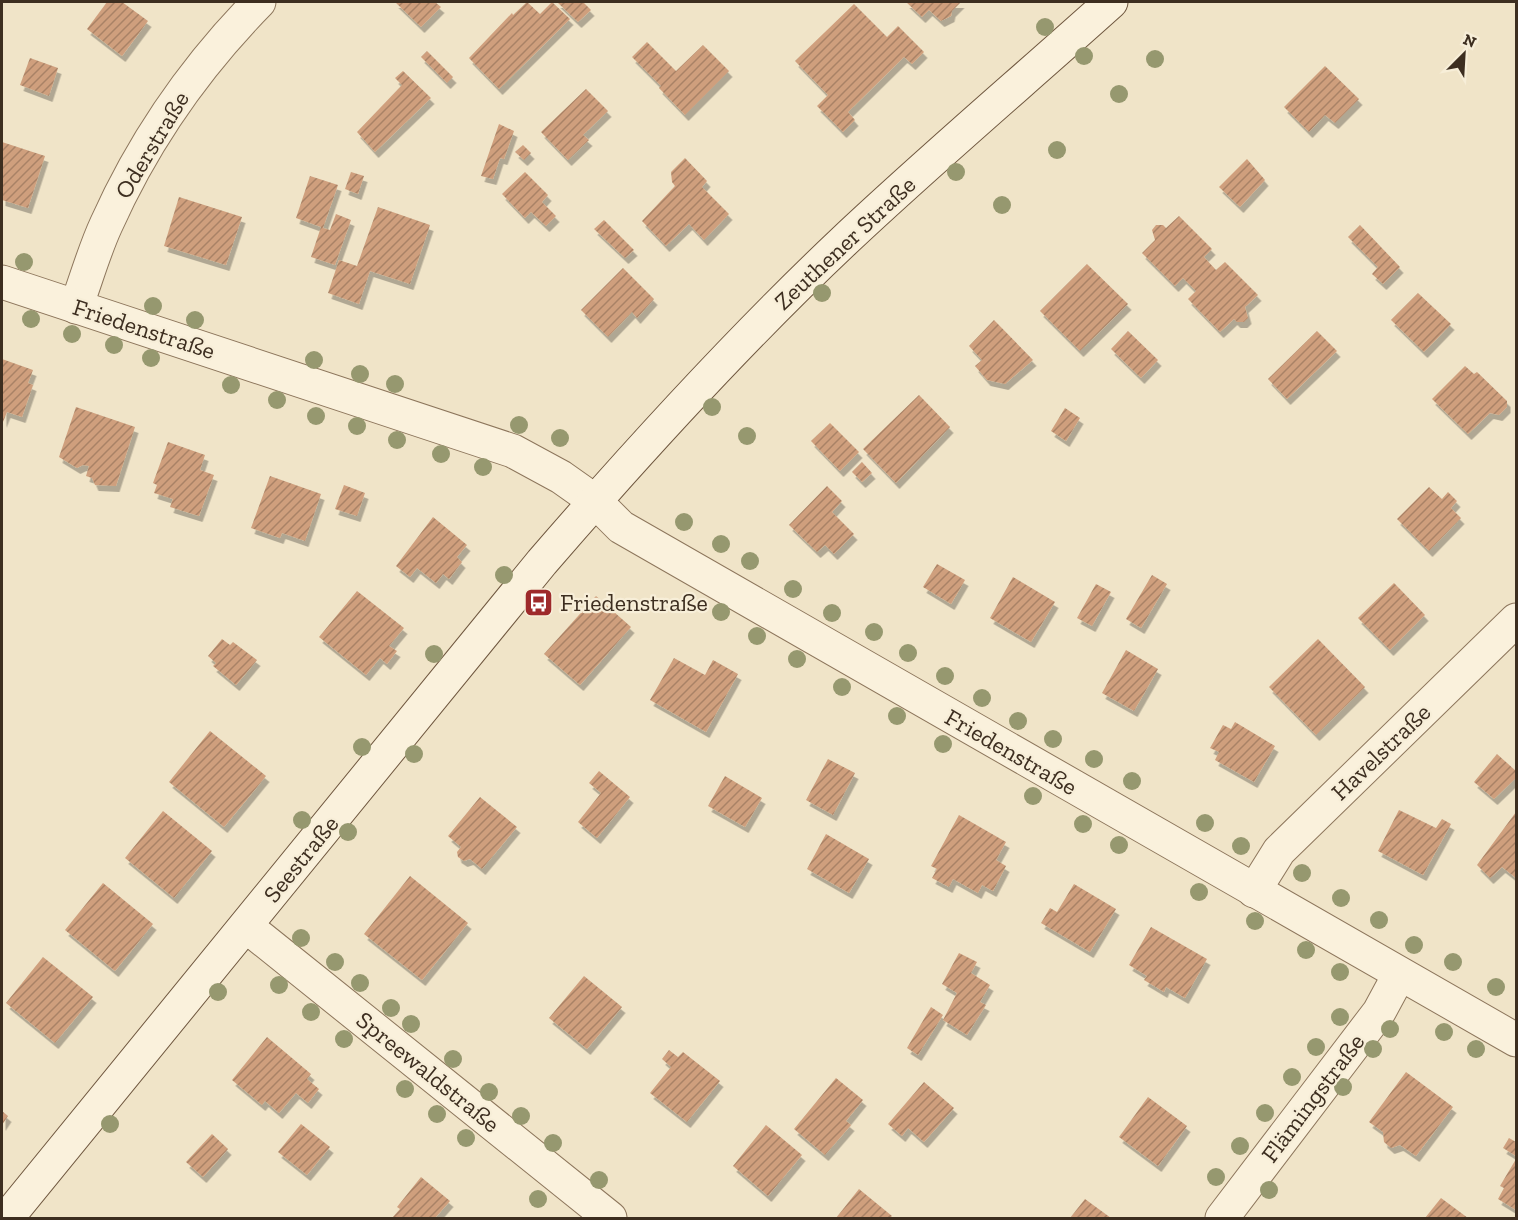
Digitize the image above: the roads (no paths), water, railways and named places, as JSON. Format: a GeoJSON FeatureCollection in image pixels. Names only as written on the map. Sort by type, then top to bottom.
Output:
{"type":"FeatureCollection","features":[{"type":"Feature","properties":{"kind":"street","name":"Oderstraße"},"geometry":{"type":"LineString","coordinates":[[76,307],[106,225],[148,144],[205,61],[259,2]]}},
{"type":"Feature","properties":{"kind":"street","name":"Zeuthener Straße"},"geometry":{"type":"LineString","coordinates":[[595,501],[778,305],[844,241],[1111,2]]}},
{"type":"Feature","properties":{"kind":"street","name":"Friedenstraße"},"geometry":{"type":"LineString","coordinates":[[2,282],[513,451],[561,477],[595,501],[621,527],[1516,1040]]}},
{"type":"Feature","properties":{"kind":"street","name":"Seestraße"},"geometry":{"type":"LineString","coordinates":[[8,1218],[542,562],[595,501]]}},
{"type":"Feature","properties":{"kind":"street","name":"Havelstraße"},"geometry":{"type":"LineString","coordinates":[[1254,891],[1279,851],[1516,620]]}},
{"type":"Feature","properties":{"kind":"street","name":"Spreewaldstraße"},"geometry":{"type":"LineString","coordinates":[[246,926],[610,1218]]}},
{"type":"Feature","properties":{"kind":"street","name":"Flämingstraße"},"geometry":{"type":"LineString","coordinates":[[1222,1218],[1379,1012],[1399,975]]}},
{"type":"Feature","properties":{"kind":"place","name":"Friedenstraße"},"geometry":{"type":"Point","coordinates":[539,603]}}]}
